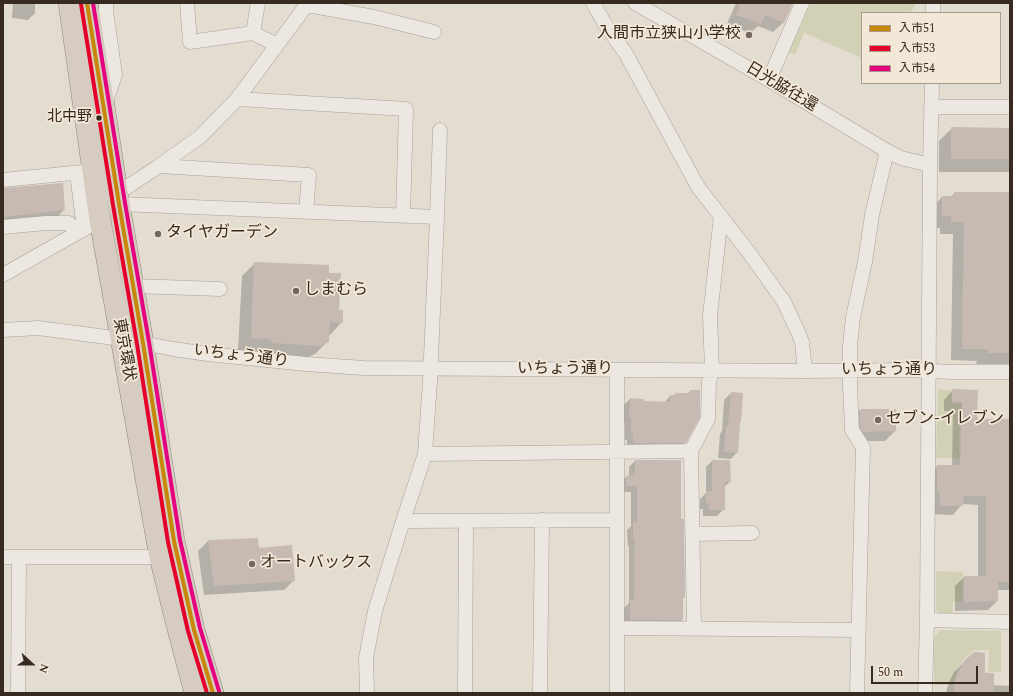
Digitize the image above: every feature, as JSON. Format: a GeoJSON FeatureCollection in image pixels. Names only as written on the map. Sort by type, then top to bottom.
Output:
{"type":"FeatureCollection","features":[{"type":"Feature","properties":{"kind":"highway","name":"東京環状"},"geometry":{"type":"LineString","coordinates":[[69,3],[85,172],[87,227],[122,339],[160,557],[195,693]]}},
{"type":"Feature","properties":{"kind":"highway","name":"東京環状"},"geometry":{"type":"LineString","coordinates":[[87,3],[174,541],[194,630],[213,693]]}},
{"type":"Feature","properties":{"kind":"street"},"geometry":{"type":"LineString","coordinates":[[104,106],[115,75],[106,3]]}},
{"type":"Feature","properties":{"kind":"street"},"geometry":{"type":"LineString","coordinates":[[187,3],[190,42],[253,33],[277,45]]}},
{"type":"Feature","properties":{"kind":"street"},"geometry":{"type":"LineString","coordinates":[[253,33],[258,3]]}},
{"type":"Feature","properties":{"kind":"street"},"geometry":{"type":"LineString","coordinates":[[593,3],[626,54],[698,188],[750,254],[784,302],[802,342],[804,371]]}},
{"type":"Feature","properties":{"kind":"street","name":"日光脇往還"},"geometry":{"type":"LineString","coordinates":[[635,3],[769,80],[887,151],[901,158],[930,165]]}},
{"type":"Feature","properties":{"kind":"street"},"geometry":{"type":"LineString","coordinates":[[769,80],[802,3]]}},
{"type":"Feature","properties":{"kind":"street"},"geometry":{"type":"LineString","coordinates":[[118,198],[201,136],[237,99],[307,4],[374,17],[434,32]]}},
{"type":"Feature","properties":{"kind":"street"},"geometry":{"type":"LineString","coordinates":[[925,693],[932,84]]}},
{"type":"Feature","properties":{"kind":"street"},"geometry":{"type":"LineString","coordinates":[[237,99],[406,109],[403,216]]}},
{"type":"Feature","properties":{"kind":"street"},"geometry":{"type":"LineString","coordinates":[[931,107],[1010,107]]}},
{"type":"Feature","properties":{"kind":"street"},"geometry":{"type":"LineString","coordinates":[[367,693],[366,658],[375,611],[425,454],[440,130]]}},
{"type":"Feature","properties":{"kind":"street"},"geometry":{"type":"LineString","coordinates":[[857,693],[863,447],[852,430],[850,346],[853,317],[865,262],[872,214],[887,151]]}},
{"type":"Feature","properties":{"kind":"street"},"geometry":{"type":"LineString","coordinates":[[159,166],[308,175],[306,212]]}},
{"type":"Feature","properties":{"kind":"street"},"geometry":{"type":"LineString","coordinates":[[3,180],[85,172]]}},
{"type":"Feature","properties":{"kind":"street"},"geometry":{"type":"LineString","coordinates":[[118,198],[306,212],[437,217]]}},
{"type":"Feature","properties":{"kind":"street"},"geometry":{"type":"LineString","coordinates":[[694,629],[691,451],[708,419],[709,382],[712,370],[710,316],[721,216]]}},
{"type":"Feature","properties":{"kind":"street"},"geometry":{"type":"LineString","coordinates":[[3,227],[46,223],[69,223],[87,227]]}},
{"type":"Feature","properties":{"kind":"street"},"geometry":{"type":"LineString","coordinates":[[3,275],[87,227]]}},
{"type":"Feature","properties":{"kind":"street"},"geometry":{"type":"LineString","coordinates":[[133,286],[220,289]]}},
{"type":"Feature","properties":{"kind":"street","name":"いちょう通り"},"geometry":{"type":"LineString","coordinates":[[3,330],[38,328],[122,339],[208,354],[306,364],[364,368],[804,371],[912,370],[1010,372]]}},
{"type":"Feature","properties":{"kind":"street"},"geometry":{"type":"LineString","coordinates":[[617,370],[617,693]]}},
{"type":"Feature","properties":{"kind":"street"},"geometry":{"type":"LineString","coordinates":[[425,454],[691,451]]}},
{"type":"Feature","properties":{"kind":"street"},"geometry":{"type":"LineString","coordinates":[[540,693],[542,520]]}},
{"type":"Feature","properties":{"kind":"street"},"geometry":{"type":"LineString","coordinates":[[403,521],[617,520]]}},
{"type":"Feature","properties":{"kind":"street"},"geometry":{"type":"LineString","coordinates":[[465,693],[466,521]]}},
{"type":"Feature","properties":{"kind":"street"},"geometry":{"type":"LineString","coordinates":[[693,534],[752,534]]}},
{"type":"Feature","properties":{"kind":"street"},"geometry":{"type":"LineString","coordinates":[[3,557],[160,557]]}},
{"type":"Feature","properties":{"kind":"street"},"geometry":{"type":"LineString","coordinates":[[18,693],[19,557]]}},
{"type":"Feature","properties":{"kind":"street"},"geometry":{"type":"LineString","coordinates":[[927,620],[1010,622]]}},
{"type":"Feature","properties":{"kind":"street"},"geometry":{"type":"LineString","coordinates":[[617,628],[859,630]]}},
{"type":"Feature","properties":{"kind":"shaded area"},"geometry":{"type":"Polygon","coordinates":[[[811,3],[916,3],[912,12],[861,12],[861,58],[804,33],[795,55],[789,52],[811,3]]]}},
{"type":"Feature","properties":{"kind":"shaded area"},"geometry":{"type":"Polygon","coordinates":[[[938,389],[952,390],[951,403],[967,404],[967,416],[960,416],[959,451],[984,452],[984,459],[936,458],[938,389]]]}},
{"type":"Feature","properties":{"kind":"shaded area"},"geometry":{"type":"Polygon","coordinates":[[[936,571],[963,572],[962,602],[953,602],[952,615],[942,615],[936,609],[936,571]]]}},
{"type":"Feature","properties":{"kind":"shaded area"},"geometry":{"type":"Polygon","coordinates":[[[940,630],[1001,631],[1001,672],[988,672],[989,650],[974,650],[963,660],[957,670],[953,685],[934,685],[934,637],[940,630]]]}},
{"type":"Feature","properties":{"kind":"building"},"geometry":{"type":"Polygon","coordinates":[[[735,3],[793,3],[784,23],[765,15],[761,24],[736,15],[740,6],[735,3]]]}},
{"type":"Feature","properties":{"kind":"building"},"geometry":{"type":"Polygon","coordinates":[[[951,127],[1010,128],[1010,159],[951,159],[951,127]]]}},
{"type":"Feature","properties":{"kind":"building"},"geometry":{"type":"Polygon","coordinates":[[[63,183],[65,210],[3,217],[3,188],[63,183]]]}},
{"type":"Feature","properties":{"kind":"building"},"geometry":{"type":"Polygon","coordinates":[[[954,192],[1010,192],[1010,353],[988,353],[988,349],[962,349],[964,222],[951,222],[951,216],[942,216],[942,196],[954,196],[954,192]]]}},
{"type":"Feature","properties":{"kind":"building","name":"しまむら"},"geometry":{"type":"Polygon","coordinates":[[[254,262],[329,265],[329,273],[341,273],[339,310],[343,310],[343,323],[330,322],[329,342],[320,346],[274,343],[269,339],[251,338],[254,262]]]}},
{"type":"Feature","properties":{"kind":"building"},"geometry":{"type":"Polygon","coordinates":[[[952,389],[978,390],[978,419],[1010,419],[1010,582],[998,582],[998,601],[964,602],[964,576],[986,576],[986,496],[964,496],[963,506],[940,506],[940,491],[937,491],[937,465],[960,465],[962,402],[952,402],[952,389]]]}},
{"type":"Feature","properties":{"kind":"building"},"geometry":{"type":"Polygon","coordinates":[[[690,390],[700,390],[700,417],[686,443],[633,443],[633,434],[631,434],[631,417],[629,417],[630,398],[644,399],[644,401],[670,402],[670,395],[675,395],[675,393],[690,393],[690,390]]]}},
{"type":"Feature","properties":{"kind":"building"},"geometry":{"type":"Polygon","coordinates":[[[731,392],[743,393],[738,453],[724,452],[731,392]]]}},
{"type":"Feature","properties":{"kind":"building","name":"セブン-イレブン"},"geometry":{"type":"Polygon","coordinates":[[[860,409],[896,409],[896,431],[863,432],[860,427],[860,409]]]}},
{"type":"Feature","properties":{"kind":"building"},"geometry":{"type":"Polygon","coordinates":[[[635,460],[681,460],[681,519],[684,519],[685,598],[683,598],[683,620],[630,620],[630,600],[634,600],[635,540],[633,540],[633,522],[637,522],[637,486],[626,486],[626,476],[635,475],[635,460]]]}},
{"type":"Feature","properties":{"kind":"building"},"geometry":{"type":"Polygon","coordinates":[[[712,460],[730,460],[731,482],[725,482],[725,510],[709,510],[709,503],[706,503],[706,491],[712,491],[712,460]]]}},
{"type":"Feature","properties":{"kind":"building","name":"オートバックス"},"geometry":{"type":"Polygon","coordinates":[[[258,538],[259,548],[292,545],[295,581],[214,586],[208,540],[258,538]]]}},
{"type":"Feature","properties":{"kind":"building"},"geometry":{"type":"Polygon","coordinates":[[[974,652],[985,653],[985,673],[994,673],[994,693],[955,693],[954,685],[959,671],[964,661],[974,652]]]}},
{"type":"Feature","properties":{"kind":"transit line","name":"入市51"},"geometry":{"type":"LineString","coordinates":[[87,3],[174,541],[194,630],[213,693]]}},
{"type":"Feature","properties":{"kind":"transit line","name":"入市54"},"geometry":{"type":"LineString","coordinates":[[93,3],[180,540],[200,628],[219,691]]}},
{"type":"Feature","properties":{"kind":"transit line","name":"入市53"},"geometry":{"type":"LineString","coordinates":[[81,4],[168,542],[188,631],[207,693]]}},
{"type":"Feature","properties":{"kind":"place","name":"入間市立狭山小学校"},"geometry":{"type":"Point","coordinates":[749,35]}},
{"type":"Feature","properties":{"kind":"place","name":"北中野"},"geometry":{"type":"Point","coordinates":[99,118]}},
{"type":"Feature","properties":{"kind":"place","name":"タイヤガーデン"},"geometry":{"type":"Point","coordinates":[158,234]}},
{"type":"Feature","properties":{"kind":"place","name":"しまむら"},"geometry":{"type":"Point","coordinates":[296,291]}},
{"type":"Feature","properties":{"kind":"place","name":"セブン-イレブン"},"geometry":{"type":"Point","coordinates":[878,420]}},
{"type":"Feature","properties":{"kind":"place","name":"オートバックス"},"geometry":{"type":"Point","coordinates":[252,564]}}]}
